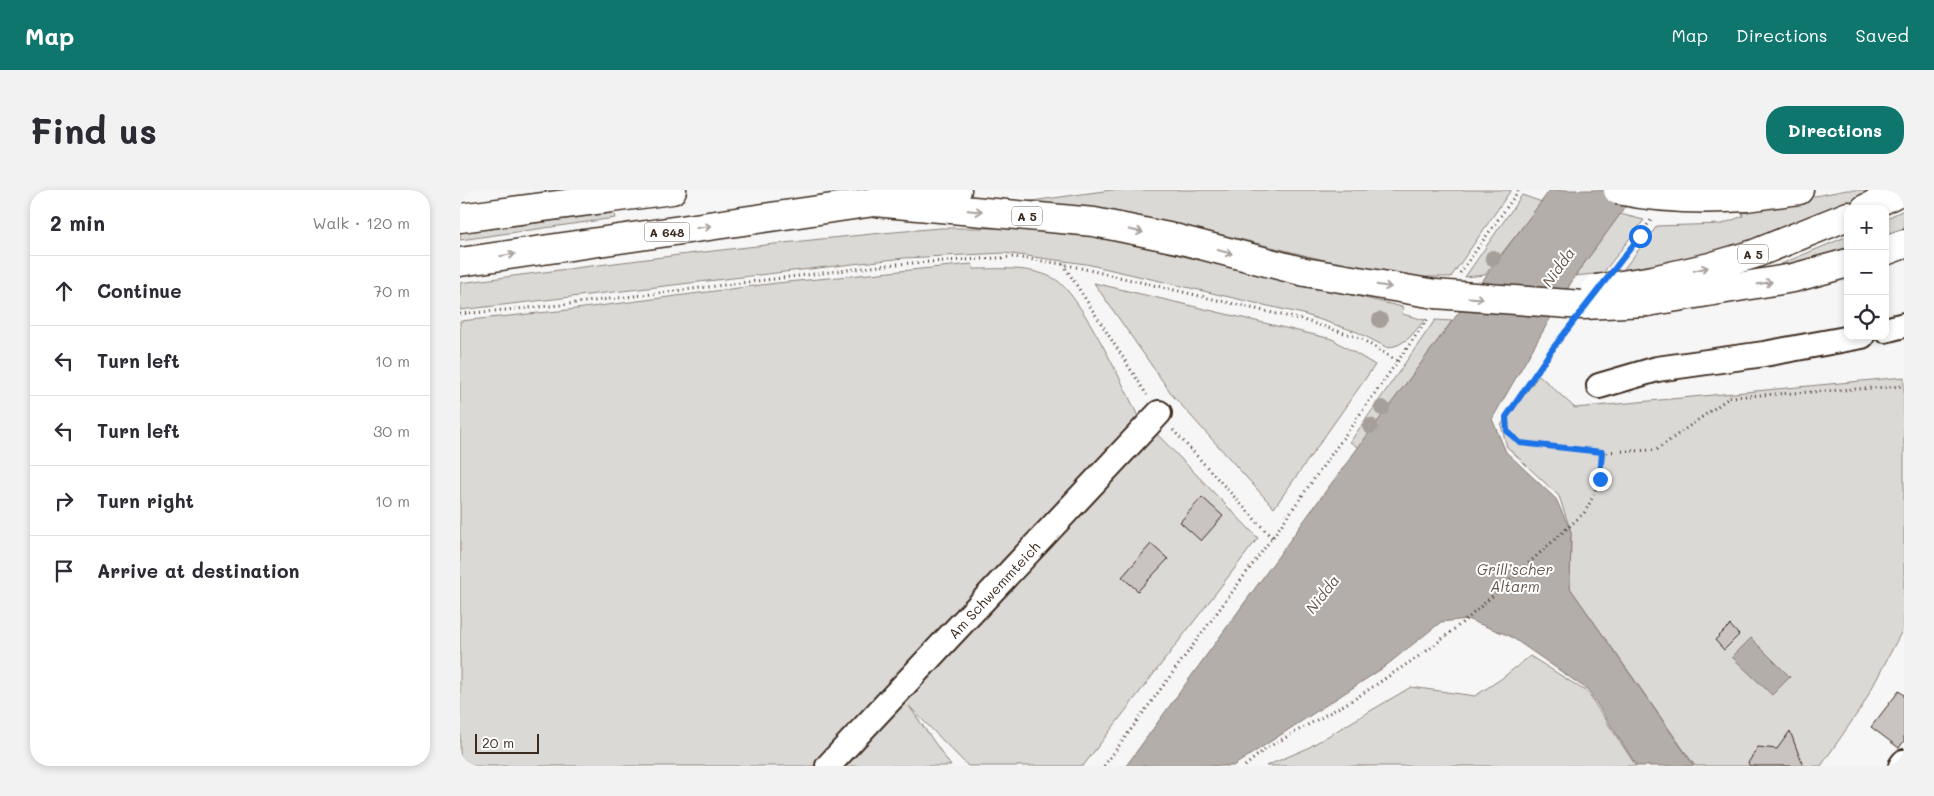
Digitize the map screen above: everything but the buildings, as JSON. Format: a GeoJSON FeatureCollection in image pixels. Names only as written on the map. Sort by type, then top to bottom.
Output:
{"type":"FeatureCollection","features":[{"type":"Feature","properties":{"kind":"highway"},"geometry":{"type":"LineString","coordinates":[[460,218],[672,190]]}},
{"type":"Feature","properties":{"kind":"highway","name":"A 648"},"geometry":{"type":"LineString","coordinates":[[460,262],[957,190]]}},
{"type":"Feature","properties":{"kind":"highway"},"geometry":{"type":"LineString","coordinates":[[1618,190],[1650,197],[1708,200],[1799,190]]}},
{"type":"Feature","properties":{"kind":"highway"},"geometry":{"type":"LineString","coordinates":[[1873,205],[1902,190]]}},
{"type":"Feature","properties":{"kind":"highway","name":"A 5"},"geometry":{"type":"LineString","coordinates":[[874,202],[1094,222],[1178,240],[1305,272],[1435,294],[1518,300],[1650,291],[1793,278],[1844,264]]}},
{"type":"Feature","properties":{"kind":"highway","name":"A 5"},"geometry":{"type":"LineString","coordinates":[[1650,291],[1754,254],[1844,218]]}},
{"type":"Feature","properties":{"kind":"highway"},"geometry":{"type":"LineString","coordinates":[[1888,250],[1904,244]]}},
{"type":"Feature","properties":{"kind":"street"},"geometry":{"type":"LineString","coordinates":[[1889,329],[1904,325]]}},
{"type":"Feature","properties":{"kind":"street"},"geometry":{"type":"LineString","coordinates":[[1599,386],[1657,369],[1773,353],[1844,339]]}},
{"type":"Feature","properties":{"kind":"street","name":"Am Schwemmteich"},"geometry":{"type":"LineString","coordinates":[[828,766],[1159,413]]}},
{"type":"Feature","properties":{"kind":"street"},"geometry":{"type":"LineString","coordinates":[[1902,766],[1904,762]]}},
{"type":"Feature","properties":{"kind":"path"},"geometry":{"type":"LineString","coordinates":[[1616,266],[1655,213]]}},
{"type":"Feature","properties":{"kind":"path"},"geometry":{"type":"LineString","coordinates":[[460,314],[561,306],[896,264],[1014,257],[1063,264],[1303,320],[1360,338],[1397,361],[1272,538],[1104,766]]}},
{"type":"Feature","properties":{"kind":"path"},"geometry":{"type":"LineString","coordinates":[[1063,264],[1159,413],[1241,506],[1272,538]]}},
{"type":"Feature","properties":{"kind":"path"},"geometry":{"type":"LineString","coordinates":[[1572,324],[1506,417],[1507,431],[1520,443],[1602,452],[1656,450],[1730,397],[1904,386]]}},
{"type":"Feature","properties":{"kind":"path"},"geometry":{"type":"LineString","coordinates":[[1245,766],[1265,750],[1356,698],[1428,650],[1467,620],[1584,513],[1594,497],[1600,479],[1602,452]]}},
{"type":"Feature","properties":{"kind":"shaded area"},"geometry":{"type":"Polygon","coordinates":[[[1111,190],[1511,190],[1451,277],[1427,277],[1427,283],[1148,219],[1084,209],[1010,204],[1111,190]]]}},
{"type":"Feature","properties":{"kind":"shaded area"},"geometry":{"type":"Polygon","coordinates":[[[1847,190],[1890,190],[1858,205],[1844,205],[1844,211],[1676,265],[1623,270],[1657,226],[1722,224],[1743,216],[1742,210],[1847,190]]]}},
{"type":"Feature","properties":{"kind":"shaded area"},"geometry":{"type":"Polygon","coordinates":[[[1522,195],[1542,202],[1485,275],[1465,277],[1522,195]]]}},
{"type":"Feature","properties":{"kind":"shaded area"},"geometry":{"type":"Polygon","coordinates":[[[1904,210],[1904,236],[1889,242],[1889,217],[1904,210]]]}},
{"type":"Feature","properties":{"kind":"shaded area"},"geometry":{"type":"Polygon","coordinates":[[[614,213],[615,218],[460,240],[460,233],[614,213]]]}},
{"type":"Feature","properties":{"kind":"shaded area"},"geometry":{"type":"Polygon","coordinates":[[[1620,214],[1644,220],[1603,273],[1575,276],[1620,214]]]}},
{"type":"Feature","properties":{"kind":"shaded area"},"geometry":{"type":"Polygon","coordinates":[[[940,228],[1008,228],[1107,238],[1403,307],[1402,314],[1425,320],[1408,339],[1388,348],[1357,332],[1303,314],[1086,264],[1004,253],[904,258],[460,310],[460,283],[760,246],[940,228]]]}},
{"type":"Feature","properties":{"kind":"shaded area"},"geometry":{"type":"Polygon","coordinates":[[[1844,238],[1844,256],[1782,272],[1781,264],[1844,238]]]}},
{"type":"Feature","properties":{"kind":"shaded area"},"geometry":{"type":"Polygon","coordinates":[[[972,264],[974,269],[1014,269],[1044,274],[1064,286],[1102,344],[1141,423],[879,693],[889,703],[828,766],[460,766],[460,321],[568,310],[777,283],[972,264]]]}},
{"type":"Feature","properties":{"kind":"shaded area"},"geometry":{"type":"Polygon","coordinates":[[[1094,283],[1332,339],[1375,365],[1274,508],[1173,396],[1094,283]]]}},
{"type":"Feature","properties":{"kind":"shaded area"},"geometry":{"type":"Polygon","coordinates":[[[1435,320],[1452,321],[1359,448],[1350,442],[1435,320]]]}},
{"type":"Feature","properties":{"kind":"shaded area"},"geometry":{"type":"Polygon","coordinates":[[[1539,375],[1575,408],[1904,377],[1904,627],[1863,705],[1821,766],[1695,766],[1570,588],[1571,532],[1559,496],[1507,447],[1501,425],[1539,375]]]}},
{"type":"Feature","properties":{"kind":"shaded area"},"geometry":{"type":"Polygon","coordinates":[[[1154,431],[1258,538],[1083,766],[968,766],[909,706],[951,766],[840,766],[874,730],[906,703],[1154,431]]]}},
{"type":"Feature","properties":{"kind":"shaded area"},"geometry":{"type":"Polygon","coordinates":[[[1530,656],[1587,692],[1636,766],[1266,766],[1306,749],[1411,687],[1475,696],[1501,679],[1530,656]]]}},
{"type":"Feature","properties":{"kind":"water"},"geometry":{"type":"Polygon","coordinates":[[[1550,190],[1638,190],[1575,276],[1492,419],[1506,452],[1556,499],[1571,532],[1570,588],[1694,766],[1637,766],[1588,690],[1510,636],[1467,619],[1441,622],[1383,668],[1233,766],[1126,766],[1322,496],[1550,190]]]}},
{"type":"Feature","properties":{"kind":"water"},"geometry":{"type":"Polygon","coordinates":[[[1751,638],[1790,677],[1772,695],[1732,657],[1751,638]]]}},
{"type":"Feature","properties":{"kind":"route"},"geometry":{"type":"LineString","coordinates":[[1600,479],[1602,452],[1520,443],[1507,431],[1506,417],[1553,348],[1568,331],[1580,311],[1640,236]]}},
{"type":"Feature","properties":{"kind":"water label","name":"Nidda"},"geometry":{"type":"Point","coordinates":[1558,267]}},
{"type":"Feature","properties":{"kind":"water label","name":"Grill’scher Altarm"},"geometry":{"type":"Point","coordinates":[1515,578]}},
{"type":"Feature","properties":{"kind":"water label","name":"Nidda"},"geometry":{"type":"Point","coordinates":[1322,594]}}]}
